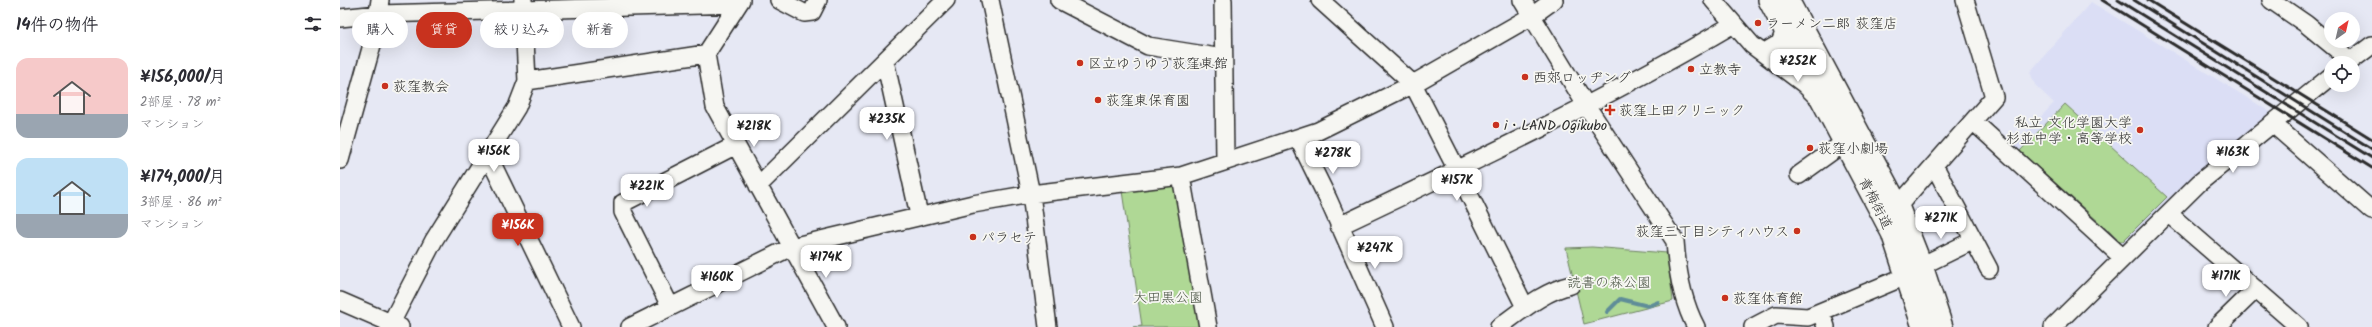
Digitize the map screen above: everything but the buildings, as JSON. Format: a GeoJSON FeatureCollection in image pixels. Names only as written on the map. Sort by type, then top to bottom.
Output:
{"type":"FeatureCollection","features":[{"type":"Feature","properties":{"kind":"main road","name":"青梅街道"},"geometry":{"type":"LineString","coordinates":[[1769,0],[1807,71],[1833,101],[1845,142],[1892,233],[1914,271],[1942,327]]}},
{"type":"Feature","properties":{"kind":"main road","name":"青梅街道"},"geometry":{"type":"LineString","coordinates":[[1789,3],[1833,101],[1898,206],[1914,271],[1923,327]]}},
{"type":"Feature","properties":{"kind":"street"},"geometry":{"type":"LineString","coordinates":[[779,0],[804,13],[812,12],[818,0]]}},
{"type":"Feature","properties":{"kind":"street"},"geometry":{"type":"LineString","coordinates":[[758,186],[946,0]]}},
{"type":"Feature","properties":{"kind":"street"},"geometry":{"type":"LineString","coordinates":[[990,0],[1031,194],[1048,327]]}},
{"type":"Feature","properties":{"kind":"street"},"geometry":{"type":"LineString","coordinates":[[1059,0],[1148,46],[1223,58]]}},
{"type":"Feature","properties":{"kind":"street"},"geometry":{"type":"LineString","coordinates":[[1223,0],[1225,161]]}},
{"type":"Feature","properties":{"kind":"street"},"geometry":{"type":"LineString","coordinates":[[1320,0],[1412,84],[1457,170],[1525,307]]}},
{"type":"Feature","properties":{"kind":"street"},"geometry":{"type":"LineString","coordinates":[[1522,0],[1586,105],[1675,241],[1676,260],[1687,310],[1696,327]]}},
{"type":"Feature","properties":{"kind":"street"},"geometry":{"type":"LineString","coordinates":[[630,327],[791,246],[919,215],[1031,194],[1181,176],[1318,131],[1412,84],[1532,16],[1554,0]]}},
{"type":"Feature","properties":{"kind":"street"},"geometry":{"type":"LineString","coordinates":[[1713,0],[1732,25],[1752,45],[1804,84],[1833,101]]}},
{"type":"Feature","properties":{"kind":"street"},"geometry":{"type":"LineString","coordinates":[[1898,206],[1994,97],[1965,0]]}},
{"type":"Feature","properties":{"kind":"street"},"geometry":{"type":"LineString","coordinates":[[2271,0],[2306,24],[2343,56]]}},
{"type":"Feature","properties":{"kind":"street"},"geometry":{"type":"LineString","coordinates":[[340,18],[380,7],[739,2]]}},
{"type":"Feature","properties":{"kind":"street"},"geometry":{"type":"LineString","coordinates":[[739,2],[706,54],[715,107],[836,327]]}},
{"type":"Feature","properties":{"kind":"street"},"geometry":{"type":"LineString","coordinates":[[1763,53],[1782,56],[1791,53],[1789,38],[1797,36],[1789,3]]}},
{"type":"Feature","properties":{"kind":"street"},"geometry":{"type":"LineString","coordinates":[[340,301],[394,326],[434,240],[512,118],[527,81],[523,6]]}},
{"type":"Feature","properties":{"kind":"street"},"geometry":{"type":"LineString","coordinates":[[340,160],[380,7]]}},
{"type":"Feature","properties":{"kind":"street"},"geometry":{"type":"LineString","coordinates":[[1339,226],[1457,170],[1586,105],[1659,67],[1732,25]]}},
{"type":"Feature","properties":{"kind":"street"},"geometry":{"type":"LineString","coordinates":[[2358,56],[2372,45]]}},
{"type":"Feature","properties":{"kind":"street"},"geometry":{"type":"LineString","coordinates":[[1763,53],[1807,71]]}},
{"type":"Feature","properties":{"kind":"street"},"geometry":{"type":"LineString","coordinates":[[527,81],[706,54]]}},
{"type":"Feature","properties":{"kind":"street"},"geometry":{"type":"LineString","coordinates":[[885,61],[919,215]]}},
{"type":"Feature","properties":{"kind":"street"},"geometry":{"type":"LineString","coordinates":[[2056,326],[2199,183],[2324,82]]}},
{"type":"Feature","properties":{"kind":"street"},"geometry":{"type":"LineString","coordinates":[[1973,121],[2123,258]]}},
{"type":"Feature","properties":{"kind":"street"},"geometry":{"type":"LineString","coordinates":[[2272,123],[2372,210]]}},
{"type":"Feature","properties":{"kind":"street"},"geometry":{"type":"LineString","coordinates":[[1298,138],[1328,199],[1385,327]]}},
{"type":"Feature","properties":{"kind":"street"},"geometry":{"type":"LineString","coordinates":[[1799,175],[1845,142]]}},
{"type":"Feature","properties":{"kind":"street"},"geometry":{"type":"LineString","coordinates":[[670,306],[623,212],[623,203],[736,145]]}},
{"type":"Feature","properties":{"kind":"street"},"geometry":{"type":"LineString","coordinates":[[488,155],[571,327]]}},
{"type":"Feature","properties":{"kind":"street"},"geometry":{"type":"LineString","coordinates":[[1934,165],[1989,269]]}},
{"type":"Feature","properties":{"kind":"street"},"geometry":{"type":"LineString","coordinates":[[1181,176],[1208,327]]}},
{"type":"Feature","properties":{"kind":"street"},"geometry":{"type":"LineString","coordinates":[[2169,214],[2299,327]]}},
{"type":"Feature","properties":{"kind":"street"},"geometry":{"type":"LineString","coordinates":[[1753,327],[1776,315],[1824,319],[1974,240]]}},
{"type":"Feature","properties":{"kind":"street"},"geometry":{"type":"LineString","coordinates":[[1499,327],[1525,307],[1558,288],[1571,285]]}},
{"type":"Feature","properties":{"kind":"street"},"geometry":{"type":"LineString","coordinates":[[2217,327],[2256,289]]}},
{"type":"Feature","properties":{"kind":"shaded area","name":"私立 文化学園大学 杉並中学・高等学校"},"geometry":{"type":"Polygon","coordinates":[[[2091,2],[2272,113],[2186,183],[2124,244],[2120,244],[2012,147],[2054,103],[2035,85],[2030,72],[2091,2]]]}},
{"type":"Feature","properties":{"kind":"green space"},"geometry":{"type":"Polygon","coordinates":[[[2065,104],[2167,197],[2123,241],[2120,241],[2020,151],[2065,104]]]}},
{"type":"Feature","properties":{"kind":"green space","name":"大田黒公園"},"geometry":{"type":"Polygon","coordinates":[[[1172,186],[1177,190],[1204,327],[1133,327],[1142,326],[1122,191],[1172,186]]]}},
{"type":"Feature","properties":{"kind":"green space","name":"読書の森公園"},"geometry":{"type":"Polygon","coordinates":[[[1592,247],[1667,253],[1673,301],[1584,324],[1566,248],[1592,247]]]}},
{"type":"Feature","properties":{"kind":"waterway"},"geometry":{"type":"LineString","coordinates":[[1607,312],[1620,299],[1648,306],[1658,302]]}},
{"type":"Feature","properties":{"kind":"railway"},"geometry":{"type":"LineString","coordinates":[[2102,0],[2372,168]]}},
{"type":"Feature","properties":{"kind":"railway"},"geometry":{"type":"LineString","coordinates":[[2118,0],[2372,158]]}},
{"type":"Feature","properties":{"kind":"railway"},"geometry":{"type":"LineString","coordinates":[[2134,0],[2372,149]]}},
{"type":"Feature","properties":{"kind":"railway"},"geometry":{"type":"LineString","coordinates":[[2148,0],[2372,139]]}},
{"type":"Feature","properties":{"kind":"place","name":"ラーメン二郎 荻窪店"},"geometry":{"type":"Point","coordinates":[1758,23]}},
{"type":"Feature","properties":{"kind":"place","name":"区立ゆうゆう荻窪東館"},"geometry":{"type":"Point","coordinates":[1080,63]}},
{"type":"Feature","properties":{"kind":"place","name":"立教寺"},"geometry":{"type":"Point","coordinates":[1691,69]}},
{"type":"Feature","properties":{"kind":"place","name":"西郊ロッヂング"},"geometry":{"type":"Point","coordinates":[1525,77]}},
{"type":"Feature","properties":{"kind":"place","name":"荻窪教会"},"geometry":{"type":"Point","coordinates":[385,86]}},
{"type":"Feature","properties":{"kind":"place","name":"荻窪東保育園"},"geometry":{"type":"Point","coordinates":[1098,100]}},
{"type":"Feature","properties":{"kind":"place","name":"荻窪上田クリニック"},"geometry":{"type":"Point","coordinates":[1610,110]}},
{"type":"Feature","properties":{"kind":"place","name":"i・LAND Ogikubo"},"geometry":{"type":"Point","coordinates":[1496,125]}},
{"type":"Feature","properties":{"kind":"place","name":"私立 文化学園大学 杉並中学・高等学校"},"geometry":{"type":"Point","coordinates":[2140,130]}},
{"type":"Feature","properties":{"kind":"place","name":"荻窪小劇場"},"geometry":{"type":"Point","coordinates":[1810,148]}},
{"type":"Feature","properties":{"kind":"place","name":"荻窪三丁目シティハウス"},"geometry":{"type":"Point","coordinates":[1797,231]}},
{"type":"Feature","properties":{"kind":"place","name":"パラセテ"},"geometry":{"type":"Point","coordinates":[973,237]}},
{"type":"Feature","properties":{"kind":"place","name":"荻窪体育館"},"geometry":{"type":"Point","coordinates":[1725,298]}}]}
